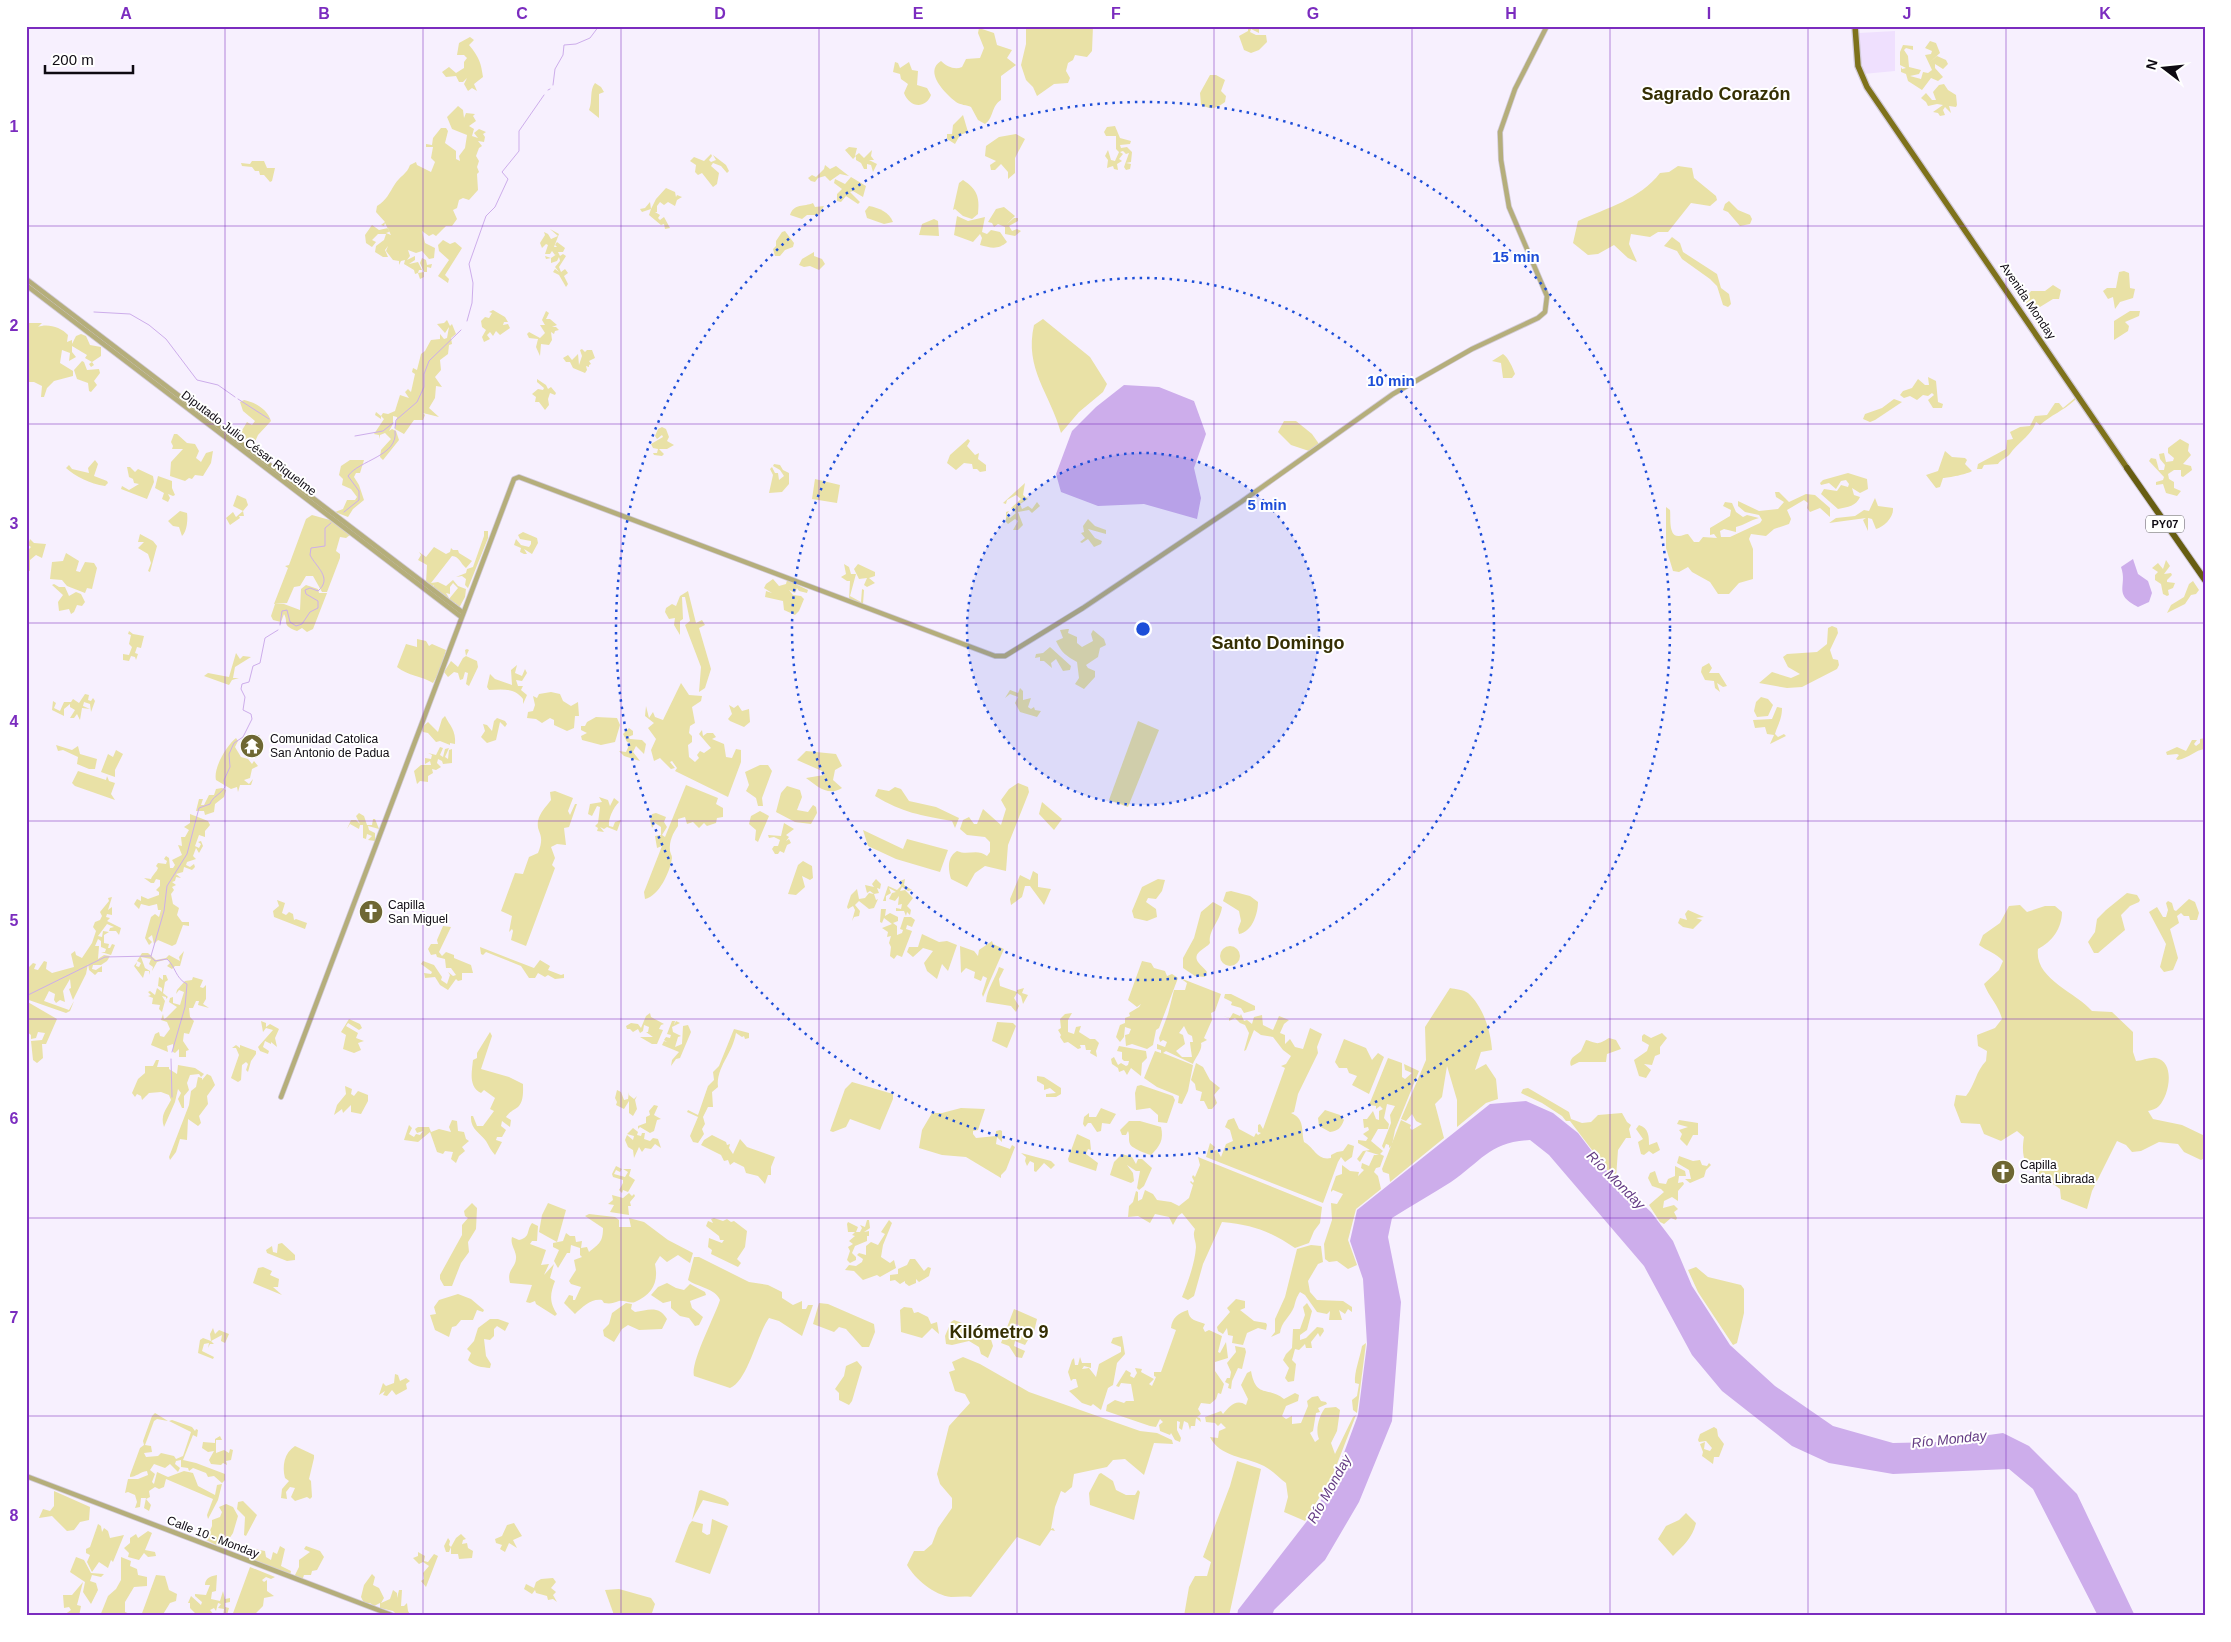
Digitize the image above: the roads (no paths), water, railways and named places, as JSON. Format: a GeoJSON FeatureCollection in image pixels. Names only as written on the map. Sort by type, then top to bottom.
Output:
{"type":"FeatureCollection","features":[{"type":"Feature","properties":{"kind":"highway","name":"Avenida Monday"},"geometry":{"type":"LineString","coordinates":[[2127,468],[2205,580]]}},
{"type":"Feature","properties":{"kind":"main road","name":"Avenida Monday"},"geometry":{"type":"LineString","coordinates":[[1855,26],[1858,66],[1867,87],[2127,468]]}},
{"type":"Feature","properties":{"kind":"street"},"geometry":{"type":"LineString","coordinates":[[281,1097],[512,482],[519,477],[995,656],[1005,656],[1089,604],[1241,502],[1393,394],[1472,349],[1538,318],[1545,312],[1547,296],[1509,207],[1501,160],[1500,132],[1515,89],[1547,26]]}},
{"type":"Feature","properties":{"kind":"street","name":"Diputado Julio César Riquelme"},"geometry":{"type":"LineString","coordinates":[[26,279],[461,614]]}},
{"type":"Feature","properties":{"kind":"street","name":"Diputado Julio César Riquelme"},"geometry":{"type":"LineString","coordinates":[[26,285],[234,440]]}},
{"type":"Feature","properties":{"kind":"street","name":"Calle 10 - Monday"},"geometry":{"type":"LineString","coordinates":[[26,1476],[394,1616]]}},
{"type":"Feature","properties":{"kind":"water"},"geometry":{"type":"Polygon","coordinates":[[[1124,385],[1159,387],[1194,401],[1206,434],[1194,468],[1201,498],[1197,519],[1144,504],[1098,506],[1061,492],[1056,474],[1072,431],[1096,407],[1124,385]]]}},
{"type":"Feature","properties":{"kind":"water"},"geometry":{"type":"Polygon","coordinates":[[[2133,559],[2138,574],[2148,581],[2152,593],[2149,602],[2138,607],[2125,598],[2122,589],[2123,574],[2121,567],[2133,559]]]}},
{"type":"Feature","properties":{"kind":"water","name":"Río Monday"},"geometry":{"type":"Polygon","coordinates":[[[1526,1101],[1553,1113],[1578,1133],[1607,1171],[1651,1212],[1673,1241],[1692,1286],[1730,1345],[1775,1386],[1833,1426],[1893,1443],[1939,1442],[2003,1433],[2029,1446],[2077,1494],[2135,1616],[2098,1616],[2033,1489],[2009,1469],[1893,1474],[1829,1463],[1792,1446],[1722,1391],[1692,1355],[1644,1266],[1549,1155],[1530,1140],[1505,1144],[1495,1149],[1451,1182],[1392,1218],[1388,1237],[1401,1302],[1392,1421],[1359,1502],[1325,1560],[1274,1610],[1272,1616],[1237,1616],[1238,1610],[1314,1512],[1335,1477],[1358,1415],[1367,1344],[1363,1279],[1350,1241],[1357,1210],[1490,1104],[1526,1101]]]}},
{"type":"Feature","properties":{"kind":"waterway"},"geometry":{"type":"LineString","coordinates":[[553,85],[555,69],[563,55],[564,45],[576,44],[590,38],[599,26]]}},
{"type":"Feature","properties":{"kind":"waterway"},"geometry":{"type":"LineString","coordinates":[[467,321],[472,303],[473,283],[469,264],[486,216],[495,207],[508,179],[502,172],[519,151],[519,131],[544,95]]}},
{"type":"Feature","properties":{"kind":"waterway"},"geometry":{"type":"LineString","coordinates":[[94,312],[130,314],[149,325],[166,339],[197,380],[218,385],[235,397]]}},
{"type":"Feature","properties":{"kind":"waterway"},"geometry":{"type":"LineString","coordinates":[[395,428],[396,420],[417,402],[424,387],[424,374],[429,361],[461,330]]}},
{"type":"Feature","properties":{"kind":"waterway"},"geometry":{"type":"LineString","coordinates":[[238,399],[269,419]]}},
{"type":"Feature","properties":{"kind":"waterway"},"geometry":{"type":"LineString","coordinates":[[355,436],[383,431],[393,423]]}},
{"type":"Feature","properties":{"kind":"waterway"},"geometry":{"type":"LineString","coordinates":[[344,512],[359,500],[359,491],[348,476],[353,470],[385,452],[395,439],[395,431]]}},
{"type":"Feature","properties":{"kind":"waterway"},"geometry":{"type":"LineString","coordinates":[[280,625],[282,611],[287,610],[290,622],[296,626],[302,624],[310,612],[318,608],[318,601],[306,594],[305,590],[310,588],[318,591],[324,582],[322,573],[310,555],[311,548],[325,546],[325,528],[331,523]]}},
{"type":"Feature","properties":{"kind":"waterway"},"geometry":{"type":"LineString","coordinates":[[151,956],[164,911],[167,886],[187,854],[199,808],[210,804],[225,787],[224,780],[230,767],[229,754],[234,743],[243,737],[252,719],[251,714],[243,710],[245,697],[241,689],[242,684],[249,682],[253,666],[260,663],[265,638],[278,630]]}},
{"type":"Feature","properties":{"kind":"waterway"},"geometry":{"type":"LineString","coordinates":[[26,996],[105,957],[151,956]]}},
{"type":"Feature","properties":{"kind":"waterway"},"geometry":{"type":"LineString","coordinates":[[151,957],[155,961],[167,959],[180,979],[187,984],[185,1007],[172,1052]]}},
{"type":"Feature","properties":{"kind":"waterway"},"geometry":{"type":"LineString","coordinates":[[171,1059],[172,1097]]}},
{"type":"Feature","properties":{"kind":"place","name":"Comunidad Catolica San Antonio de Padua"},"geometry":{"type":"Point","coordinates":[252,746]}},
{"type":"Feature","properties":{"kind":"place","name":"Capilla San Miguel"},"geometry":{"type":"Point","coordinates":[371,912]}},
{"type":"Feature","properties":{"kind":"place","name":"Capilla Santa Librada"},"geometry":{"type":"Point","coordinates":[2003,1172]}},
{"type":"Feature","properties":{"kind":"district","name":"Sagrado Corazón"},"geometry":{"type":"Point","coordinates":[1716,94]}},
{"type":"Feature","properties":{"kind":"district","name":"Santo Domingo"},"geometry":{"type":"Point","coordinates":[1278,643]}},
{"type":"Feature","properties":{"kind":"district","name":"Kilómetro 9"},"geometry":{"type":"Point","coordinates":[999,1332]}}]}
